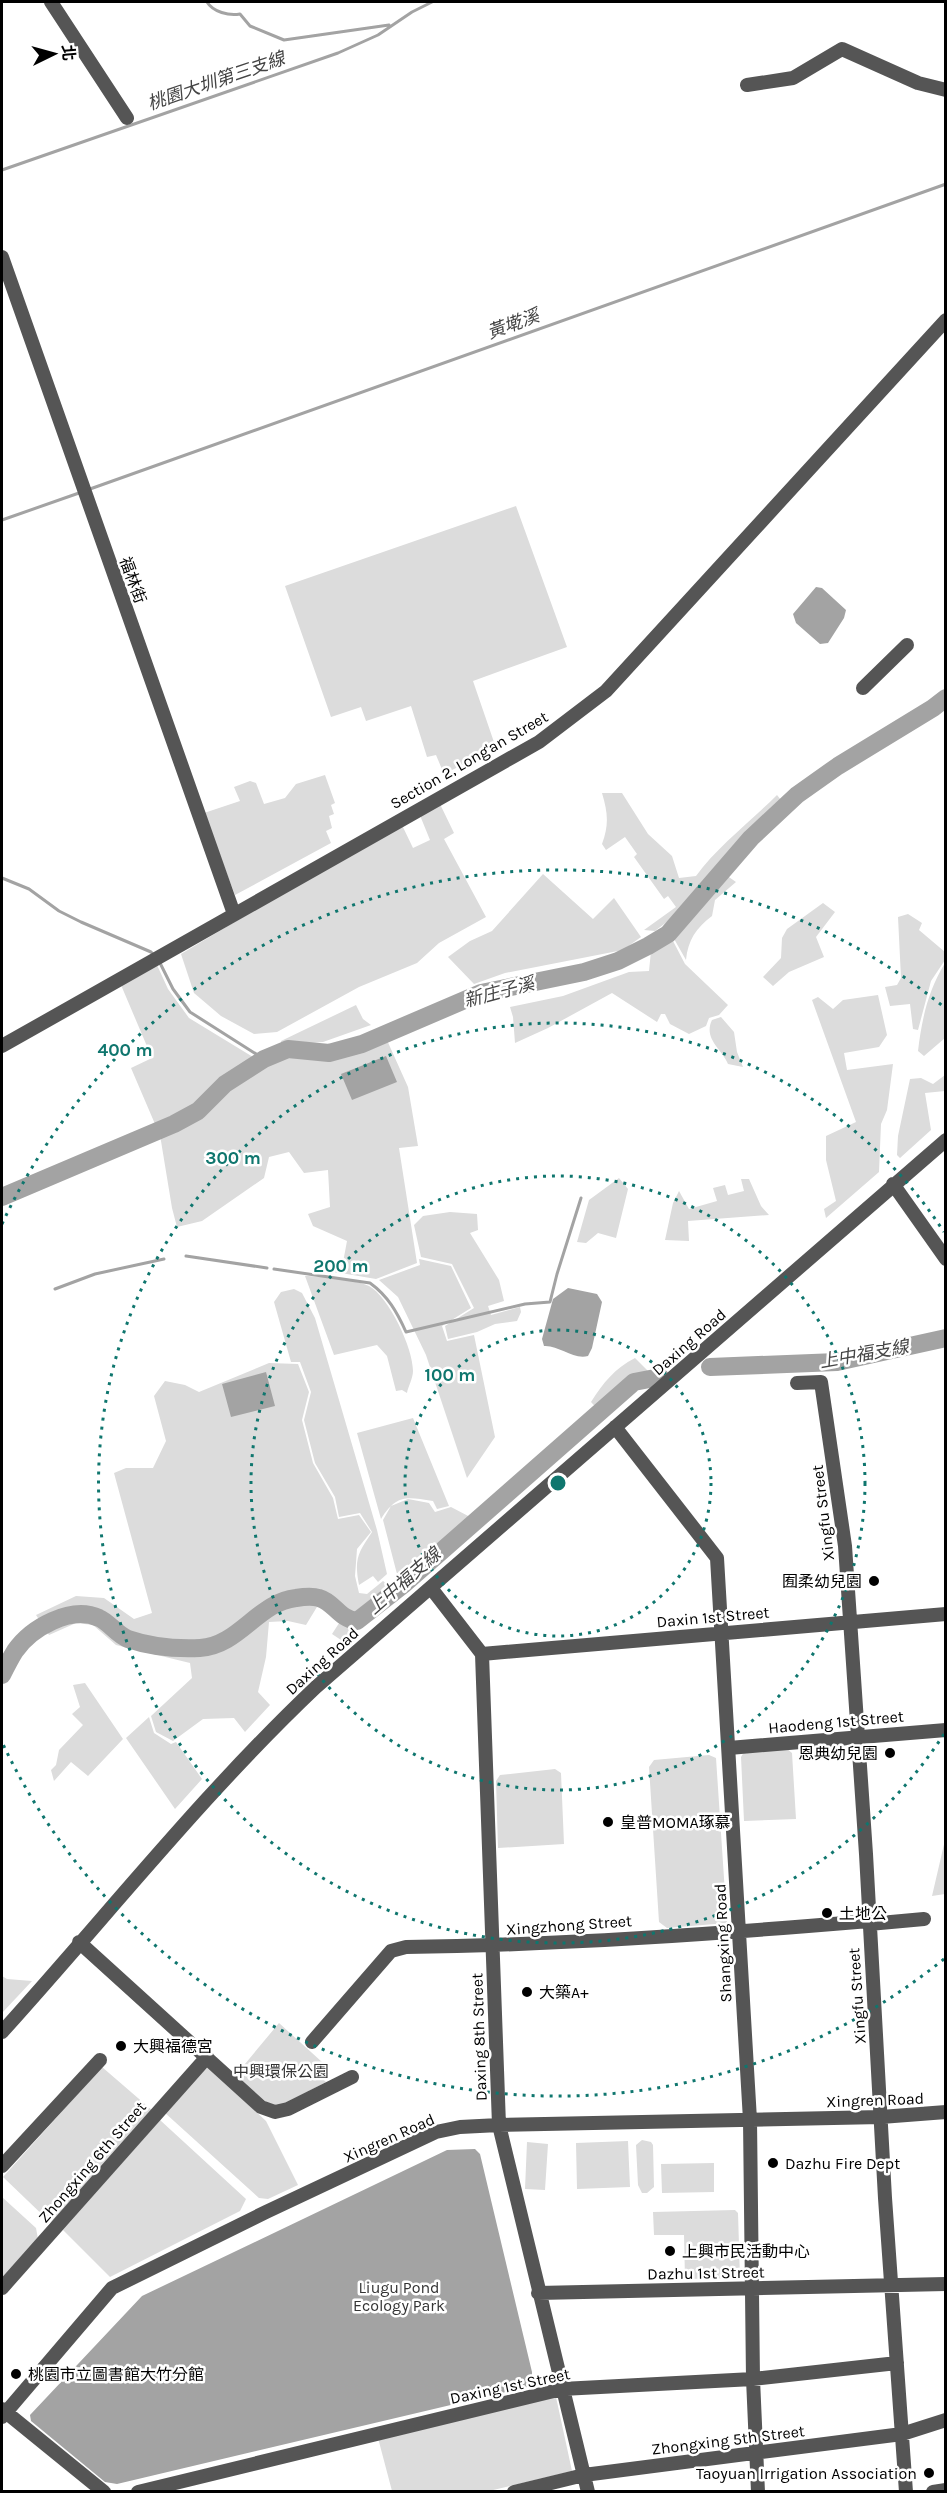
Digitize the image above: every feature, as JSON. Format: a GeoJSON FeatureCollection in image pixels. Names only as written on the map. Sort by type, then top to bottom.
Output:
{"type":"FeatureCollection","features":[{"type":"Feature","properties":{"kind":"street"},"geometry":{"type":"LineString","coordinates":[[51,2],[127,118]]}},
{"type":"Feature","properties":{"kind":"street"},"geometry":{"type":"LineString","coordinates":[[747,85],[793,78],[842,49],[918,83],[944,86]]}},
{"type":"Feature","properties":{"kind":"street","name":"福林街"},"geometry":{"type":"LineString","coordinates":[[2,257],[234,914]]}},
{"type":"Feature","properties":{"kind":"street","name":"Section 2, Long'an Street"},"geometry":{"type":"LineString","coordinates":[[2,1046],[539,742],[606,692],[945,320]]}},
{"type":"Feature","properties":{"kind":"street"},"geometry":{"type":"LineString","coordinates":[[863,688],[907,645]]}},
{"type":"Feature","properties":{"kind":"street","name":"Daxing Road"},"geometry":{"type":"LineString","coordinates":[[2,2032],[79,1942],[278,1724],[945,1140]]}},
{"type":"Feature","properties":{"kind":"street"},"geometry":{"type":"LineString","coordinates":[[893,1184],[945,1258]]}},
{"type":"Feature","properties":{"kind":"street","name":"Xingfu Street"},"geometry":{"type":"LineString","coordinates":[[796,1383],[822,1382],[842,1521],[906,2492]]}},
{"type":"Feature","properties":{"kind":"street","name":"Shangxing Road"},"geometry":{"type":"LineString","coordinates":[[615,1427],[717,1558],[750,2120],[753,2379],[758,2492]]}},
{"type":"Feature","properties":{"kind":"street"},"geometry":{"type":"LineString","coordinates":[[431,1588],[482,1654]]}},
{"type":"Feature","properties":{"kind":"street","name":"Daxin 1st Street"},"geometry":{"type":"LineString","coordinates":[[482,1654],[945,1614]]}},
{"type":"Feature","properties":{"kind":"street","name":"Daxing 8th Street"},"geometry":{"type":"LineString","coordinates":[[482,1654],[499,2125],[588,2492]]}},
{"type":"Feature","properties":{"kind":"street","name":"Haodeng 1st Street"},"geometry":{"type":"LineString","coordinates":[[729,1749],[945,1730]]}},
{"type":"Feature","properties":{"kind":"street","name":"Xingzhong Street"},"geometry":{"type":"LineString","coordinates":[[312,2043],[391,1951],[406,1947],[492,1946],[924,1919]]}},
{"type":"Feature","properties":{"kind":"street"},"geometry":{"type":"LineString","coordinates":[[79,1942],[261,2107],[275,2112],[288,2109],[352,2077]]}},
{"type":"Feature","properties":{"kind":"street","name":"Zhongxing 6th Street"},"geometry":{"type":"LineString","coordinates":[[2,2288],[207,2057]]}},
{"type":"Feature","properties":{"kind":"street"},"geometry":{"type":"LineString","coordinates":[[2,2166],[99,2060]]}},
{"type":"Feature","properties":{"kind":"street","name":"Xingren Road"},"geometry":{"type":"LineString","coordinates":[[3,2413],[112,2288],[436,2132],[460,2127],[499,2125],[881,2117],[945,2112]]}},
{"type":"Feature","properties":{"kind":"street","name":"Dazhu 1st Street"},"geometry":{"type":"LineString","coordinates":[[538,2293],[945,2284]]}},
{"type":"Feature","properties":{"kind":"street","name":"Daxing 1st Street"},"geometry":{"type":"LineString","coordinates":[[138,2492],[562,2390],[753,2379],[897,2363]]}},
{"type":"Feature","properties":{"kind":"street"},"geometry":{"type":"LineString","coordinates":[[3,2413],[104,2492]]}},
{"type":"Feature","properties":{"kind":"street","name":"Zhongxing 5th Street"},"geometry":{"type":"LineString","coordinates":[[514,2492],[584,2475],[902,2434],[945,2420]]}},
{"type":"Feature","properties":{"kind":"street"},"geometry":{"type":"LineString","coordinates":[[933,2492],[945,2490]]}},
{"type":"Feature","properties":{"kind":"green space"},"geometry":{"type":"Polygon","coordinates":[[[516,506],[567,647],[473,681],[496,748],[444,774],[436,755],[427,757],[411,706],[366,721],[361,707],[331,717],[285,586],[516,506]]]}},
{"type":"Feature","properties":{"kind":"green space"},"geometry":{"type":"Polygon","coordinates":[[[325,775],[335,803],[331,805],[334,814],[329,816],[332,828],[326,831],[331,843],[235,895],[204,813],[240,801],[234,787],[250,781],[256,783],[264,804],[285,798],[296,784],[325,775]]]}},
{"type":"Feature","properties":{"kind":"green space"},"geometry":{"type":"Polygon","coordinates":[[[602,793],[622,793],[648,834],[672,856],[679,878],[696,876],[724,844],[777,795],[781,800],[728,854],[681,911],[655,931],[644,930],[676,907],[668,896],[664,899],[634,857],[637,854],[625,837],[606,850],[602,844],[607,819],[602,793]]]}},
{"type":"Feature","properties":{"kind":"green space"},"geometry":{"type":"Polygon","coordinates":[[[439,802],[454,833],[444,839],[486,917],[439,943],[417,963],[359,987],[277,1032],[254,1034],[221,1016],[194,993],[181,954],[401,823],[413,848],[430,840],[419,813],[439,802]]]}},
{"type":"Feature","properties":{"kind":"green space"},"geometry":{"type":"Polygon","coordinates":[[[543,874],[593,919],[614,898],[641,937],[623,950],[505,973],[474,984],[448,957],[470,941],[492,931],[543,874]]]}},
{"type":"Feature","properties":{"kind":"green space"},"geometry":{"type":"Polygon","coordinates":[[[726,875],[736,882],[715,900],[712,916],[694,935],[686,960],[673,937],[726,875]]]}},
{"type":"Feature","properties":{"kind":"green space"},"geometry":{"type":"Polygon","coordinates":[[[823,903],[835,912],[816,937],[824,957],[789,972],[773,986],[763,977],[781,958],[782,938],[787,929],[823,903]]]}},
{"type":"Feature","properties":{"kind":"green space"},"geometry":{"type":"Polygon","coordinates":[[[908,914],[922,923],[919,930],[945,952],[945,960],[931,981],[918,1030],[913,1029],[910,1004],[890,1006],[885,987],[897,985],[901,978],[898,917],[908,914]]]}},
{"type":"Feature","properties":{"kind":"green space"},"geometry":{"type":"Polygon","coordinates":[[[673,941],[685,964],[728,1005],[719,1015],[709,1018],[706,1026],[689,1034],[670,1024],[665,1014],[661,1014],[657,1022],[612,993],[515,1043],[510,1007],[563,996],[629,972],[649,971],[651,951],[673,941]]]}},
{"type":"Feature","properties":{"kind":"green space"},"geometry":{"type":"Polygon","coordinates":[[[945,963],[945,1038],[924,1056],[918,1051],[924,1016],[930,994],[945,963]]]}},
{"type":"Feature","properties":{"kind":"green space"},"geometry":{"type":"Polygon","coordinates":[[[157,965],[168,989],[189,1018],[253,1057],[220,1078],[193,1107],[155,1124],[131,1068],[152,1058],[121,985],[157,965]]]}},
{"type":"Feature","properties":{"kind":"green space"},"geometry":{"type":"Polygon","coordinates":[[[878,995],[887,1035],[879,1047],[844,1053],[847,1070],[893,1064],[887,1110],[881,1124],[879,1172],[826,1218],[824,1209],[836,1201],[826,1160],[826,1136],[856,1122],[812,1000],[818,997],[833,1009],[843,1000],[878,995]]]}},
{"type":"Feature","properties":{"kind":"green space"},"geometry":{"type":"Polygon","coordinates":[[[356,1005],[363,1019],[371,1025],[323,1042],[281,1045],[281,1041],[356,1005]]]}},
{"type":"Feature","properties":{"kind":"green space"},"geometry":{"type":"Polygon","coordinates":[[[721,1017],[734,1032],[737,1052],[743,1067],[728,1064],[714,1044],[710,1027],[712,1020],[721,1017]]]}},
{"type":"Feature","properties":{"kind":"green space"},"geometry":{"type":"Polygon","coordinates":[[[386,1038],[408,1087],[418,1146],[399,1148],[417,1263],[376,1279],[341,1273],[347,1241],[313,1226],[308,1214],[330,1207],[328,1170],[304,1173],[289,1152],[269,1157],[264,1178],[202,1221],[177,1227],[160,1135],[202,1117],[230,1088],[268,1064],[288,1058],[332,1058],[368,1047],[386,1038]]]}},
{"type":"Feature","properties":{"kind":"green space"},"geometry":{"type":"Polygon","coordinates":[[[945,1075],[945,1091],[925,1093],[931,1130],[900,1158],[897,1155],[898,1136],[910,1079],[921,1078],[933,1084],[945,1075]]]}},
{"type":"Feature","properties":{"kind":"green space"},"geometry":{"type":"Polygon","coordinates":[[[619,1178],[628,1189],[616,1238],[598,1233],[586,1243],[577,1242],[589,1200],[619,1178]]]}},
{"type":"Feature","properties":{"kind":"green space"},"geometry":{"type":"Polygon","coordinates":[[[741,1179],[749,1179],[761,1206],[769,1215],[688,1221],[689,1241],[665,1240],[673,1203],[679,1191],[689,1209],[717,1201],[713,1188],[725,1185],[728,1195],[744,1191],[741,1179]]]}},
{"type":"Feature","properties":{"kind":"green space"},"geometry":{"type":"Polygon","coordinates":[[[450,1212],[477,1214],[478,1230],[470,1233],[499,1280],[504,1301],[488,1306],[491,1315],[520,1307],[521,1312],[517,1321],[495,1324],[477,1332],[448,1339],[445,1326],[474,1308],[452,1264],[421,1257],[414,1225],[423,1216],[450,1212]]]}},
{"type":"Feature","properties":{"kind":"green space"},"geometry":{"type":"Polygon","coordinates":[[[419,1259],[451,1266],[471,1308],[442,1326],[447,1341],[474,1335],[495,1437],[467,1478],[426,1355],[398,1297],[379,1280],[420,1265],[419,1259]]]}},
{"type":"Feature","properties":{"kind":"green space"},"geometry":{"type":"Polygon","coordinates":[[[305,1276],[356,1282],[369,1286],[377,1292],[392,1312],[409,1350],[413,1371],[407,1393],[402,1390],[396,1391],[387,1356],[377,1345],[334,1355],[305,1276]]]}},
{"type":"Feature","properties":{"kind":"green space"},"geometry":{"type":"Polygon","coordinates":[[[294,1289],[302,1293],[315,1318],[377,1530],[387,1574],[378,1582],[373,1576],[359,1585],[358,1557],[372,1532],[360,1513],[339,1517],[335,1497],[315,1463],[304,1420],[311,1392],[300,1362],[291,1362],[274,1302],[281,1292],[294,1289]]]}},
{"type":"Feature","properties":{"kind":"green space"},"geometry":{"type":"Polygon","coordinates":[[[635,1358],[651,1374],[602,1414],[591,1402],[621,1366],[635,1358]]]}},
{"type":"Feature","properties":{"kind":"green space"},"geometry":{"type":"Polygon","coordinates":[[[269,1363],[298,1364],[309,1392],[302,1420],[313,1463],[333,1498],[338,1519],[359,1515],[371,1532],[357,1549],[355,1576],[359,1593],[367,1594],[383,1581],[387,1584],[391,1599],[344,1642],[332,1634],[345,1614],[323,1597],[306,1625],[288,1621],[269,1622],[266,1657],[258,1692],[270,1705],[245,1732],[234,1718],[203,1719],[173,1741],[156,1732],[151,1716],[192,1678],[190,1663],[116,1645],[93,1625],[76,1623],[49,1635],[36,1615],[76,1596],[104,1598],[134,1619],[152,1613],[114,1473],[126,1468],[153,1468],[166,1441],[154,1396],[165,1381],[185,1385],[199,1392],[269,1363]]]}},
{"type":"Feature","properties":{"kind":"green space"},"geometry":{"type":"Polygon","coordinates":[[[413,1418],[449,1506],[437,1509],[433,1501],[403,1499],[392,1505],[381,1519],[357,1433],[413,1418]]]}},
{"type":"Feature","properties":{"kind":"green space"},"geometry":{"type":"Polygon","coordinates":[[[408,1499],[429,1503],[435,1512],[451,1507],[472,1518],[401,1581],[397,1574],[383,1520],[391,1506],[408,1499]]]}},
{"type":"Feature","properties":{"kind":"green space"},"geometry":{"type":"Polygon","coordinates":[[[85,1683],[123,1739],[88,1776],[71,1762],[54,1781],[51,1770],[56,1765],[59,1750],[83,1725],[72,1714],[80,1707],[73,1685],[85,1683]]]}},
{"type":"Feature","properties":{"kind":"green space"},"geometry":{"type":"Polygon","coordinates":[[[149,1717],[154,1733],[171,1744],[176,1742],[202,1779],[175,1809],[126,1738],[149,1717]]]}},
{"type":"Feature","properties":{"kind":"green space"},"geometry":{"type":"Polygon","coordinates":[[[786,1748],[792,1753],[796,1819],[744,1821],[741,1757],[744,1752],[786,1748]]]}},
{"type":"Feature","properties":{"kind":"green space"},"geometry":{"type":"Polygon","coordinates":[[[709,1755],[716,1758],[727,1923],[667,1928],[659,1922],[649,1767],[654,1760],[709,1755]]]}},
{"type":"Feature","properties":{"kind":"green space"},"geometry":{"type":"Polygon","coordinates":[[[555,1769],[561,1773],[564,1844],[498,1848],[496,1781],[500,1775],[555,1769]]]}},
{"type":"Feature","properties":{"kind":"green space"},"geometry":{"type":"Polygon","coordinates":[[[945,1840],[945,1894],[932,1896],[945,1840]]]}},
{"type":"Feature","properties":{"kind":"green space"},"geometry":{"type":"Polygon","coordinates":[[[2,1976],[7,1979],[32,1981],[2,2013],[2,1976]]]}},
{"type":"Feature","properties":{"kind":"green space","name":"中興環保公園"},"geometry":{"type":"Polygon","coordinates":[[[279,2023],[322,2062],[314,2071],[326,2082],[281,2106],[271,2106],[235,2076],[279,2023]]]}},
{"type":"Feature","properties":{"kind":"green space"},"geometry":{"type":"Polygon","coordinates":[[[205,2064],[266,2121],[298,2185],[268,2199],[259,2198],[164,2112],[205,2064]]]}},
{"type":"Feature","properties":{"kind":"green space"},"geometry":{"type":"Polygon","coordinates":[[[102,2067],[153,2111],[51,2223],[3,2177],[102,2067]]]}},
{"type":"Feature","properties":{"kind":"green space"},"geometry":{"type":"Polygon","coordinates":[[[160,2120],[246,2199],[240,2211],[110,2277],[63,2230],[160,2120]]]}},
{"type":"Feature","properties":{"kind":"green space"},"geometry":{"type":"Polygon","coordinates":[[[642,2140],[651,2142],[653,2145],[654,2187],[647,2193],[642,2193],[638,2185],[636,2145],[642,2140]]]}},
{"type":"Feature","properties":{"kind":"green space"},"geometry":{"type":"Polygon","coordinates":[[[628,2141],[630,2187],[577,2189],[576,2143],[628,2141]]]}},
{"type":"Feature","properties":{"kind":"green space"},"geometry":{"type":"Polygon","coordinates":[[[527,2142],[548,2144],[545,2190],[525,2189],[527,2142]]]}},
{"type":"Feature","properties":{"kind":"green space"},"geometry":{"type":"Polygon","coordinates":[[[714,2163],[714,2192],[662,2193],[661,2164],[714,2163]]]}},
{"type":"Feature","properties":{"kind":"green space"},"geometry":{"type":"Polygon","coordinates":[[[2,2197],[36,2228],[38,2239],[2,2279],[2,2197]]]}},
{"type":"Feature","properties":{"kind":"green space"},"geometry":{"type":"Polygon","coordinates":[[[735,2210],[738,2213],[740,2278],[685,2279],[684,2235],[654,2235],[653,2212],[735,2210]]]}},
{"type":"Feature","properties":{"kind":"green space"},"geometry":{"type":"Polygon","coordinates":[[[556,2397],[572,2471],[489,2491],[392,2491],[378,2438],[556,2397]]]}},
{"type":"Feature","properties":{"kind":"shaded area"},"geometry":{"type":"Polygon","coordinates":[[[816,587],[822,588],[846,610],[844,618],[828,643],[820,644],[796,623],[793,614],[816,587]]]}},
{"type":"Feature","properties":{"kind":"shaded area"},"geometry":{"type":"Polygon","coordinates":[[[386,1056],[397,1082],[352,1100],[341,1074],[386,1056]]]}},
{"type":"Feature","properties":{"kind":"shaded area"},"geometry":{"type":"Polygon","coordinates":[[[568,1288],[597,1294],[602,1302],[592,1348],[588,1356],[577,1356],[544,1346],[542,1339],[553,1299],[568,1288]]]}},
{"type":"Feature","properties":{"kind":"shaded area"},"geometry":{"type":"Polygon","coordinates":[[[266,1372],[275,1406],[231,1417],[222,1384],[266,1372]]]}},
{"type":"Feature","properties":{"kind":"shaded area","name":"Liugu Pond Ecology Park"},"geometry":{"type":"Polygon","coordinates":[[[475,2149],[480,2154],[532,2372],[532,2380],[527,2387],[117,2484],[105,2482],[31,2421],[30,2415],[142,2296],[447,2150],[475,2149]]]}},
{"type":"Feature","properties":{"kind":"waterway"},"geometry":{"type":"LineString","coordinates":[[207,2],[222,12],[240,14],[250,26],[284,40],[389,25]]}},
{"type":"Feature","properties":{"kind":"waterway","name":"桃園大圳第三支線"},"geometry":{"type":"LineString","coordinates":[[2,170],[338,53],[378,35],[412,12],[432,2]]}},
{"type":"Feature","properties":{"kind":"waterway","name":"黃墘溪"},"geometry":{"type":"LineString","coordinates":[[90,489],[946,184]]}},
{"type":"Feature","properties":{"kind":"waterway","name":"黃墘溪"},"geometry":{"type":"LineString","coordinates":[[2,520],[79,493]]}},
{"type":"Feature","properties":{"kind":"waterway","name":"新庄子溪"},"geometry":{"type":"LineString","coordinates":[[2,1197],[174,1124],[198,1111],[225,1084],[264,1059],[288,1049],[329,1053],[362,1044],[481,993],[584,972],[618,961],[648,946],[668,934],[751,838],[797,795],[838,766],[946,698]]}},
{"type":"Feature","properties":{"kind":"waterway"},"geometry":{"type":"LineString","coordinates":[[2,878],[29,889],[59,911],[151,952],[155,956]]}},
{"type":"Feature","properties":{"kind":"waterway"},"geometry":{"type":"LineString","coordinates":[[159,961],[173,989],[190,1012],[264,1059]]}},
{"type":"Feature","properties":{"kind":"waterway"},"geometry":{"type":"LineString","coordinates":[[274,1269],[370,1283],[391,1305],[406,1332],[525,1304],[550,1302],[581,1198]]}},
{"type":"Feature","properties":{"kind":"waterway"},"geometry":{"type":"LineString","coordinates":[[186,1256],[267,1268]]}},
{"type":"Feature","properties":{"kind":"waterway"},"geometry":{"type":"LineString","coordinates":[[55,1289],[95,1274],[164,1259]]}},
{"type":"Feature","properties":{"kind":"waterway","name":"上中福支線"},"geometry":{"type":"LineString","coordinates":[[710,1367],[837,1362],[946,1338]]}},
{"type":"Feature","properties":{"kind":"waterway","name":"上中福支線"},"geometry":{"type":"LineString","coordinates":[[2,1675],[15,1651],[31,1634],[52,1621],[76,1614],[99,1618],[120,1635],[137,1642],[182,1648],[200,1648],[226,1640],[270,1607],[296,1598],[319,1598],[329,1603],[341,1614],[357,1621],[403,1585],[634,1382],[660,1377]]}},
{"type":"Feature","properties":{"kind":"place","name":"囿柔幼兒園"},"geometry":{"type":"Point","coordinates":[874,1581]}},
{"type":"Feature","properties":{"kind":"place","name":"恩典幼兒園"},"geometry":{"type":"Point","coordinates":[890,1753]}},
{"type":"Feature","properties":{"kind":"place","name":"皇普MOMA琢慕"},"geometry":{"type":"Point","coordinates":[608,1822]}},
{"type":"Feature","properties":{"kind":"place","name":"土地公"},"geometry":{"type":"Point","coordinates":[827,1913]}},
{"type":"Feature","properties":{"kind":"place","name":"大築A+"},"geometry":{"type":"Point","coordinates":[527,1992]}},
{"type":"Feature","properties":{"kind":"place","name":"大興福德宮"},"geometry":{"type":"Point","coordinates":[121,2046]}},
{"type":"Feature","properties":{"kind":"place","name":"Dazhu Fire Dept"},"geometry":{"type":"Point","coordinates":[773,2163]}},
{"type":"Feature","properties":{"kind":"place","name":"上興市民活動中心"},"geometry":{"type":"Point","coordinates":[670,2251]}},
{"type":"Feature","properties":{"kind":"place","name":"桃園市立圖書館大竹分館"},"geometry":{"type":"Point","coordinates":[16,2374]}},
{"type":"Feature","properties":{"kind":"place","name":"Taoyuan Irrigation Association"},"geometry":{"type":"Point","coordinates":[929,2473]}}]}
